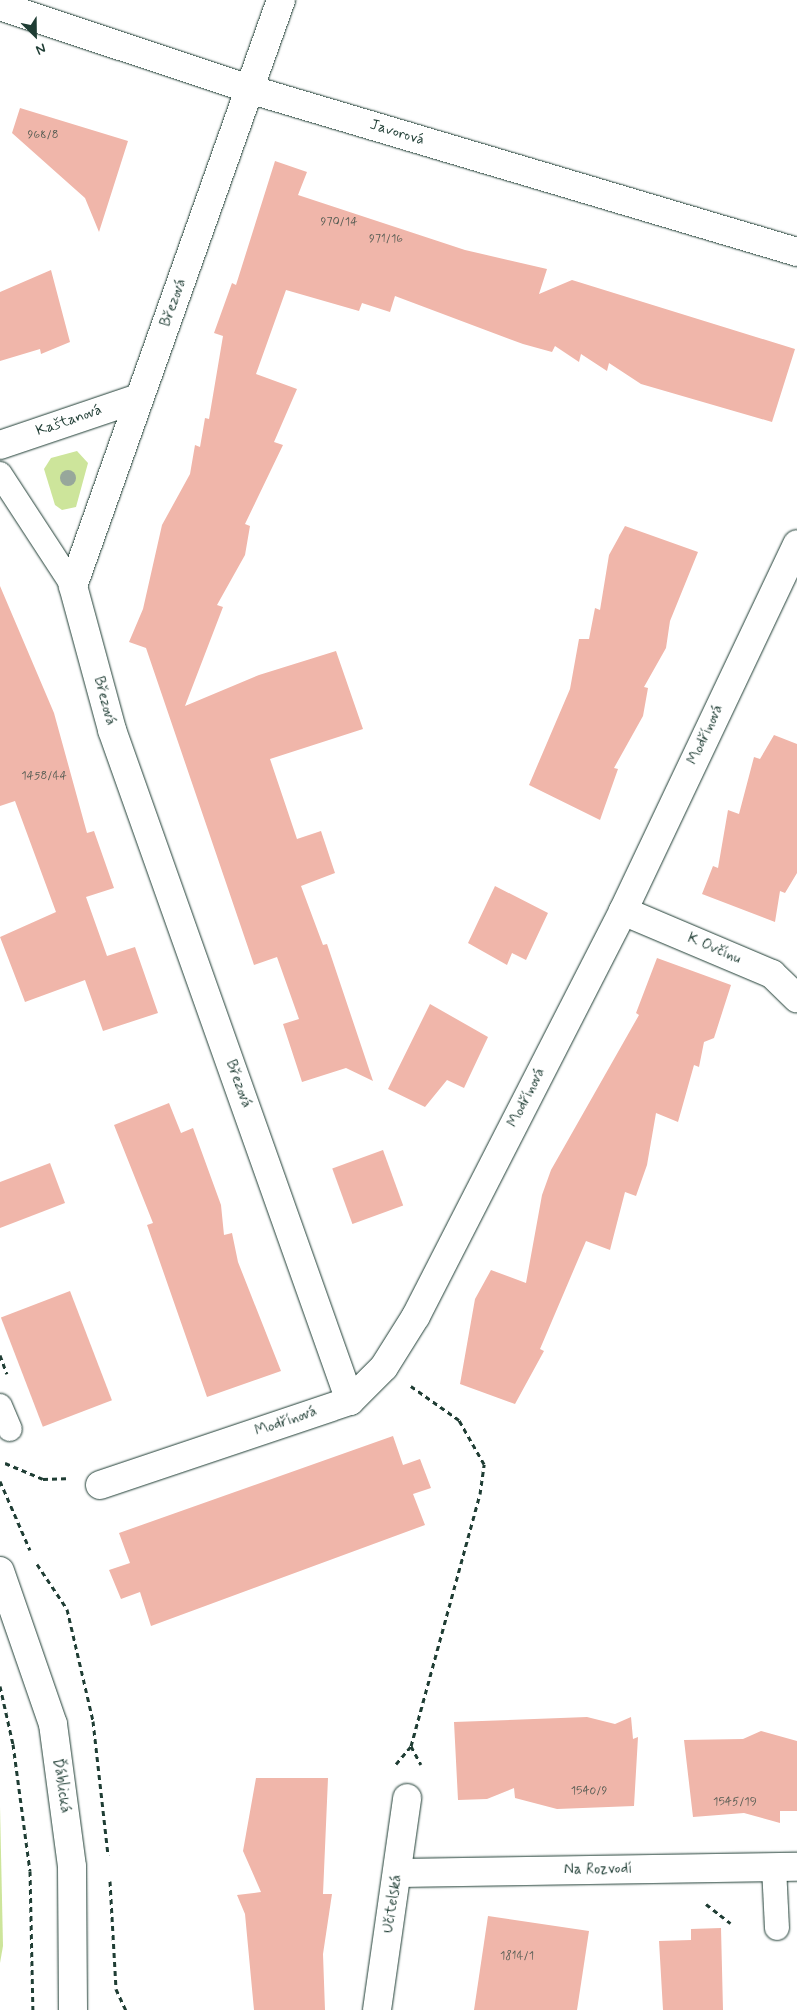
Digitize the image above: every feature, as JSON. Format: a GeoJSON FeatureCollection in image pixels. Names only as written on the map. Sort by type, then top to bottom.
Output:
{"type":"FeatureCollection","features":[{"type":"Feature","properties":{"kind":"street","name":"Březová"},"geometry":{"type":"LineString","coordinates":[[281,0],[252,90],[139,398],[73,586],[112,730],[350,1401]]}},
{"type":"Feature","properties":{"kind":"street","name":"Javorová"},"geometry":{"type":"LineString","coordinates":[[0,6],[252,90],[797,252]]}},
{"type":"Feature","properties":{"kind":"street","name":"Kaštanová"},"geometry":{"type":"LineString","coordinates":[[0,445],[139,398]]}},
{"type":"Feature","properties":{"kind":"street","name":"Modřínová"},"geometry":{"type":"LineString","coordinates":[[100,1485],[350,1401],[384,1367],[416,1316],[623,911],[797,544]]}},
{"type":"Feature","properties":{"kind":"street","name":"K Ovčínu"},"geometry":{"type":"LineString","coordinates":[[623,911],[772,974],[797,998]]}},
{"type":"Feature","properties":{"kind":"street","name":"Ďáblická"},"geometry":{"type":"LineString","coordinates":[[0,1571],[52,1724],[72,1867],[73,2010]]}},
{"type":"Feature","properties":{"kind":"street","name":"Učitelská"},"geometry":{"type":"LineString","coordinates":[[377,2010],[398,1873],[407,1798]]}},
{"type":"Feature","properties":{"kind":"street","name":"Na Rozvodí"},"geometry":{"type":"LineString","coordinates":[[398,1873],[786,1867]]}},
{"type":"Feature","properties":{"kind":"lane"},"geometry":{"type":"LineString","coordinates":[[0,474],[73,586]]}},
{"type":"Feature","properties":{"kind":"lane"},"geometry":{"type":"LineString","coordinates":[[0,1406],[10,1429]]}},
{"type":"Feature","properties":{"kind":"lane"},"geometry":{"type":"LineString","coordinates":[[777,1928],[786,1867]]}},
{"type":"Feature","properties":{"kind":"path"},"geometry":{"type":"LineString","coordinates":[[384,1367],[459,1420],[484,1464],[480,1494],[411,1746]]}},
{"type":"Feature","properties":{"kind":"path"},"geometry":{"type":"LineString","coordinates":[[0,1462],[43,1479],[85,1478],[100,1485]]}},
{"type":"Feature","properties":{"kind":"path"},"geometry":{"type":"LineString","coordinates":[[0,1686],[13,1744],[30,1871],[33,2010]]}},
{"type":"Feature","properties":{"kind":"green space"},"geometry":{"type":"Polygon","coordinates":[[[77,451],[88,463],[76,507],[62,510],[55,505],[44,469],[51,458],[77,451]]]}},
{"type":"Feature","properties":{"kind":"green space"},"geometry":{"type":"Polygon","coordinates":[[[0,1806],[3,1946],[0,1963],[0,1806]]]}},
{"type":"Feature","properties":{"kind":"building"},"geometry":{"type":"Polygon","coordinates":[[[20,108],[128,141],[99,232],[85,198],[12,133],[20,108]]]}},
{"type":"Feature","properties":{"kind":"building"},"geometry":{"type":"Polygon","coordinates":[[[275,161],[307,172],[298,195],[465,250],[547,269],[539,294],[572,280],[795,349],[772,422],[641,384],[609,363],[607,371],[581,354],[579,362],[555,346],[552,352],[523,344],[395,296],[390,312],[362,303],[359,311],[286,290],[256,374],[297,389],[274,442],[283,445],[245,524],[250,526],[245,555],[217,605],[223,607],[185,706],[259,675],[336,651],[363,729],[270,759],[297,839],[321,831],[335,873],[301,886],[323,945],[327,944],[373,1081],[346,1068],[302,1082],[283,1024],[299,1019],[277,957],[254,965],[146,648],[129,642],[143,609],[162,525],[190,474],[195,445],[200,447],[205,418],[209,419],[223,336],[214,333],[232,283],[236,285],[275,161]]]}},
{"type":"Feature","properties":{"kind":"building"},"geometry":{"type":"Polygon","coordinates":[[[51,270],[70,342],[41,354],[40,349],[0,361],[0,292],[51,270]]]}},
{"type":"Feature","properties":{"kind":"building"},"geometry":{"type":"Polygon","coordinates":[[[625,526],[698,552],[670,621],[666,648],[644,687],[648,688],[643,716],[614,768],[618,769],[600,820],[529,785],[570,689],[579,639],[589,639],[595,608],[600,610],[609,555],[625,526]]]}},
{"type":"Feature","properties":{"kind":"building"},"geometry":{"type":"Polygon","coordinates":[[[0,586],[54,713],[87,833],[94,831],[114,888],[86,897],[107,956],[135,947],[158,1013],[103,1031],[85,980],[25,1002],[0,937],[56,912],[15,801],[0,806],[0,586]]]}},
{"type":"Feature","properties":{"kind":"building"},"geometry":{"type":"Polygon","coordinates":[[[774,735],[797,744],[797,873],[785,893],[780,891],[775,922],[702,894],[713,866],[718,868],[728,810],[739,814],[754,757],[760,759],[774,735]]]}},
{"type":"Feature","properties":{"kind":"building"},"geometry":{"type":"Polygon","coordinates":[[[495,886],[548,913],[526,960],[512,953],[507,965],[468,943],[495,886]]]}},
{"type":"Feature","properties":{"kind":"building"},"geometry":{"type":"Polygon","coordinates":[[[657,958],[731,985],[714,1038],[704,1042],[699,1067],[694,1065],[678,1122],[656,1113],[647,1165],[636,1196],[625,1192],[610,1250],[586,1241],[540,1349],[544,1351],[515,1404],[460,1384],[475,1299],[491,1270],[526,1283],[542,1195],[551,1170],[639,1015],[636,1013],[657,958]]]}},
{"type":"Feature","properties":{"kind":"building"},"geometry":{"type":"Polygon","coordinates":[[[430,1004],[488,1037],[464,1088],[447,1080],[425,1107],[388,1089],[430,1004]]]}},
{"type":"Feature","properties":{"kind":"building"},"geometry":{"type":"Polygon","coordinates":[[[169,1103],[181,1133],[193,1128],[221,1205],[224,1235],[232,1233],[238,1262],[281,1371],[207,1397],[147,1225],[153,1223],[114,1125],[169,1103]]]}},
{"type":"Feature","properties":{"kind":"building"},"geometry":{"type":"Polygon","coordinates":[[[383,1150],[403,1205],[352,1224],[332,1168],[383,1150]]]}},
{"type":"Feature","properties":{"kind":"building"},"geometry":{"type":"Polygon","coordinates":[[[50,1163],[65,1203],[0,1228],[0,1182],[50,1163]]]}},
{"type":"Feature","properties":{"kind":"building"},"geometry":{"type":"Polygon","coordinates":[[[70,1291],[112,1400],[43,1427],[1,1318],[70,1291]]]}},
{"type":"Feature","properties":{"kind":"building"},"geometry":{"type":"Polygon","coordinates":[[[393,1436],[403,1465],[420,1459],[431,1488],[413,1494],[425,1525],[151,1626],[140,1592],[121,1599],[109,1570],[130,1563],[119,1533],[393,1436]]]}},
{"type":"Feature","properties":{"kind":"building"},"geometry":{"type":"Polygon","coordinates":[[[587,1717],[615,1724],[631,1717],[633,1739],[638,1737],[634,1806],[557,1809],[515,1798],[514,1788],[487,1799],[458,1800],[454,1722],[587,1717]]]}},
{"type":"Feature","properties":{"kind":"building"},"geometry":{"type":"Polygon","coordinates":[[[761,1731],[797,1741],[797,1811],[780,1811],[780,1823],[744,1813],[693,1817],[684,1740],[743,1739],[761,1731]]]}},
{"type":"Feature","properties":{"kind":"building"},"geometry":{"type":"Polygon","coordinates":[[[256,1778],[328,1778],[323,1894],[332,1894],[323,1954],[325,2010],[254,2010],[245,1914],[237,1895],[261,1892],[243,1851],[256,1778]]]}},
{"type":"Feature","properties":{"kind":"building"},"geometry":{"type":"Polygon","coordinates":[[[488,1916],[589,1931],[577,2010],[474,2010],[488,1916]]]}},
{"type":"Feature","properties":{"kind":"building"},"geometry":{"type":"Polygon","coordinates":[[[721,1928],[723,2010],[663,2010],[659,1941],[691,1940],[691,1929],[721,1928]]]}}]}
